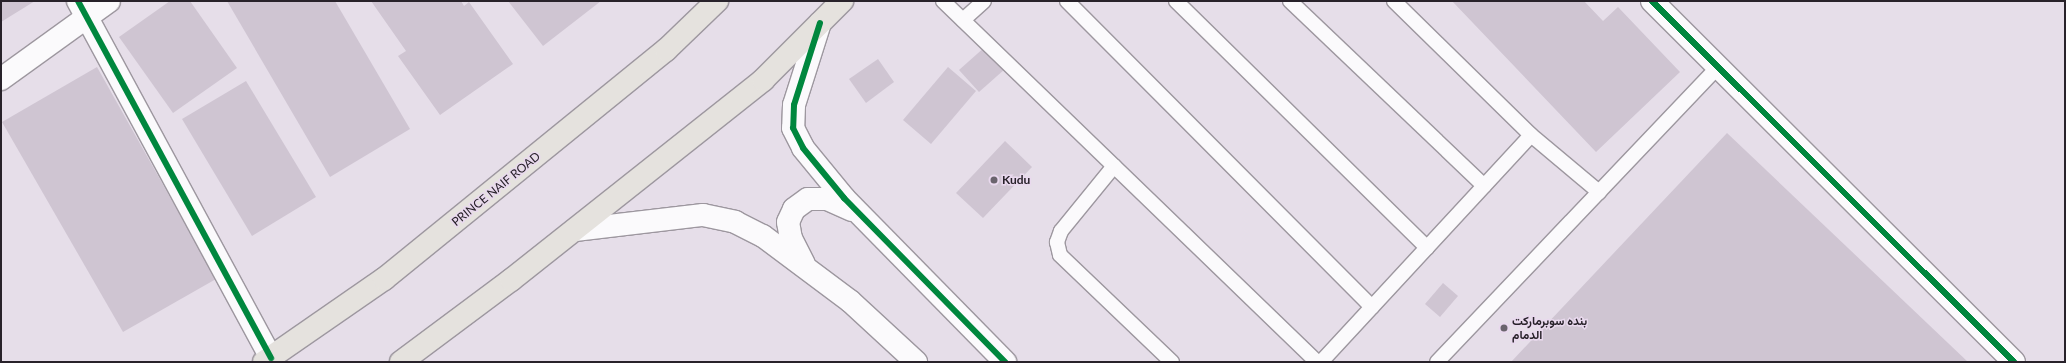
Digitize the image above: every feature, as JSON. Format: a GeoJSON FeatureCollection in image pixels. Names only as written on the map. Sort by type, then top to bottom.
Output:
{"type":"FeatureCollection","features":[{"type":"Feature","properties":{"kind":"main road","name":"PRINCE NAIF ROAD"},"geometry":{"type":"LineString","coordinates":[[267,360],[384,279],[666,50],[717,1]]}},
{"type":"Feature","properties":{"kind":"main road"},"geometry":{"type":"LineString","coordinates":[[401,362],[574,230],[763,80],[842,1]]}},
{"type":"Feature","properties":{"kind":"street"},"geometry":{"type":"LineString","coordinates":[[1,79],[83,8],[109,1]]}},
{"type":"Feature","properties":{"kind":"street"},"geometry":{"type":"LineString","coordinates":[[1652,1],[2014,362]]}},
{"type":"Feature","properties":{"kind":"street"},"geometry":{"type":"LineString","coordinates":[[83,8],[267,360]]}},
{"type":"Feature","properties":{"kind":"street"},"geometry":{"type":"LineString","coordinates":[[820,23],[794,105],[793,128],[803,148],[857,212],[1005,362]]}},
{"type":"Feature","properties":{"kind":"street"},"geometry":{"type":"LineString","coordinates":[[806,268],[791,239],[788,222],[794,209],[808,199],[827,199],[857,212]]}},
{"type":"Feature","properties":{"kind":"street"},"geometry":{"type":"LineString","coordinates":[[574,230],[704,215],[735,222],[764,236],[850,301],[916,362]]}},
{"type":"Feature","properties":{"kind":"lane"},"geometry":{"type":"LineString","coordinates":[[943,1],[1317,362]]}},
{"type":"Feature","properties":{"kind":"lane"},"geometry":{"type":"LineString","coordinates":[[963,20],[984,1]]}},
{"type":"Feature","properties":{"kind":"lane"},"geometry":{"type":"LineString","coordinates":[[1067,1],[1372,307]]}},
{"type":"Feature","properties":{"kind":"lane"},"geometry":{"type":"LineString","coordinates":[[1176,1],[1427,248]]}},
{"type":"Feature","properties":{"kind":"lane"},"geometry":{"type":"LineString","coordinates":[[1290,1],[1484,186]]}},
{"type":"Feature","properties":{"kind":"lane"},"geometry":{"type":"LineString","coordinates":[[1394,1],[1531,135],[1599,192]]}},
{"type":"Feature","properties":{"kind":"lane"},"geometry":{"type":"LineString","coordinates":[[1437,362],[1718,67]]}},
{"type":"Feature","properties":{"kind":"lane"},"geometry":{"type":"LineString","coordinates":[[1321,362],[1531,135]]}},
{"type":"Feature","properties":{"kind":"lane"},"geometry":{"type":"LineString","coordinates":[[1114,166],[1061,231],[1057,242],[1060,255],[1172,362]]}},
{"type":"Feature","properties":{"kind":"building"},"geometry":{"type":"Polygon","coordinates":[[[1,1],[35,1],[1,22],[1,1]]]}},
{"type":"Feature","properties":{"kind":"building"},"geometry":{"type":"Polygon","coordinates":[[[170,1],[190,1],[237,68],[173,113],[119,37],[170,1]]]}},
{"type":"Feature","properties":{"kind":"building"},"geometry":{"type":"Polygon","coordinates":[[[227,1],[335,1],[410,129],[330,177],[227,1]]]}},
{"type":"Feature","properties":{"kind":"building"},"geometry":{"type":"Polygon","coordinates":[[[371,1],[461,1],[464,6],[469,2],[513,64],[440,115],[398,56],[406,51],[371,1]]]}},
{"type":"Feature","properties":{"kind":"building"},"geometry":{"type":"Polygon","coordinates":[[[508,1],[601,1],[543,46],[508,1]]]}},
{"type":"Feature","properties":{"kind":"building"},"geometry":{"type":"Polygon","coordinates":[[[1452,1],[1584,1],[1603,21],[1618,7],[1680,72],[1596,152],[1452,1]]]}},
{"type":"Feature","properties":{"kind":"building"},"geometry":{"type":"Polygon","coordinates":[[[986,46],[1005,69],[979,92],[959,70],[986,46]]]}},
{"type":"Feature","properties":{"kind":"building"},"geometry":{"type":"Polygon","coordinates":[[[878,59],[894,82],[866,103],[849,79],[878,59]]]}},
{"type":"Feature","properties":{"kind":"building"},"geometry":{"type":"Polygon","coordinates":[[[97,67],[216,279],[123,332],[2,122],[97,67]]]}},
{"type":"Feature","properties":{"kind":"building"},"geometry":{"type":"Polygon","coordinates":[[[948,67],[976,91],[931,144],[903,120],[948,67]]]}},
{"type":"Feature","properties":{"kind":"building"},"geometry":{"type":"Polygon","coordinates":[[[246,81],[316,197],[252,236],[182,119],[246,81]]]}},
{"type":"Feature","properties":{"kind":"building"},"geometry":{"type":"Polygon","coordinates":[[[1727,133],[1968,362],[1511,362],[1727,133]]]}},
{"type":"Feature","properties":{"kind":"building","name":"Kudu"},"geometry":{"type":"Polygon","coordinates":[[[1005,141],[1032,167],[983,218],[956,193],[1005,141]]]}},
{"type":"Feature","properties":{"kind":"building"},"geometry":{"type":"Polygon","coordinates":[[[1443,283],[1458,296],[1440,317],[1425,304],[1443,283]]]}},
{"type":"Feature","properties":{"kind":"cycle path"},"geometry":{"type":"LineString","coordinates":[[78,1],[271,358]]}},
{"type":"Feature","properties":{"kind":"cycle path"},"geometry":{"type":"LineString","coordinates":[[1652,1],[2014,362]]}},
{"type":"Feature","properties":{"kind":"cycle path"},"geometry":{"type":"LineString","coordinates":[[820,23],[794,105],[793,128],[803,148],[844,198],[1005,362]]}},
{"type":"Feature","properties":{"kind":"place","name":"Kudu"},"geometry":{"type":"Point","coordinates":[994,180]}},
{"type":"Feature","properties":{"kind":"place","name":"بنده سوبرماركت الدمام"},"geometry":{"type":"Point","coordinates":[1504,328]}}]}
